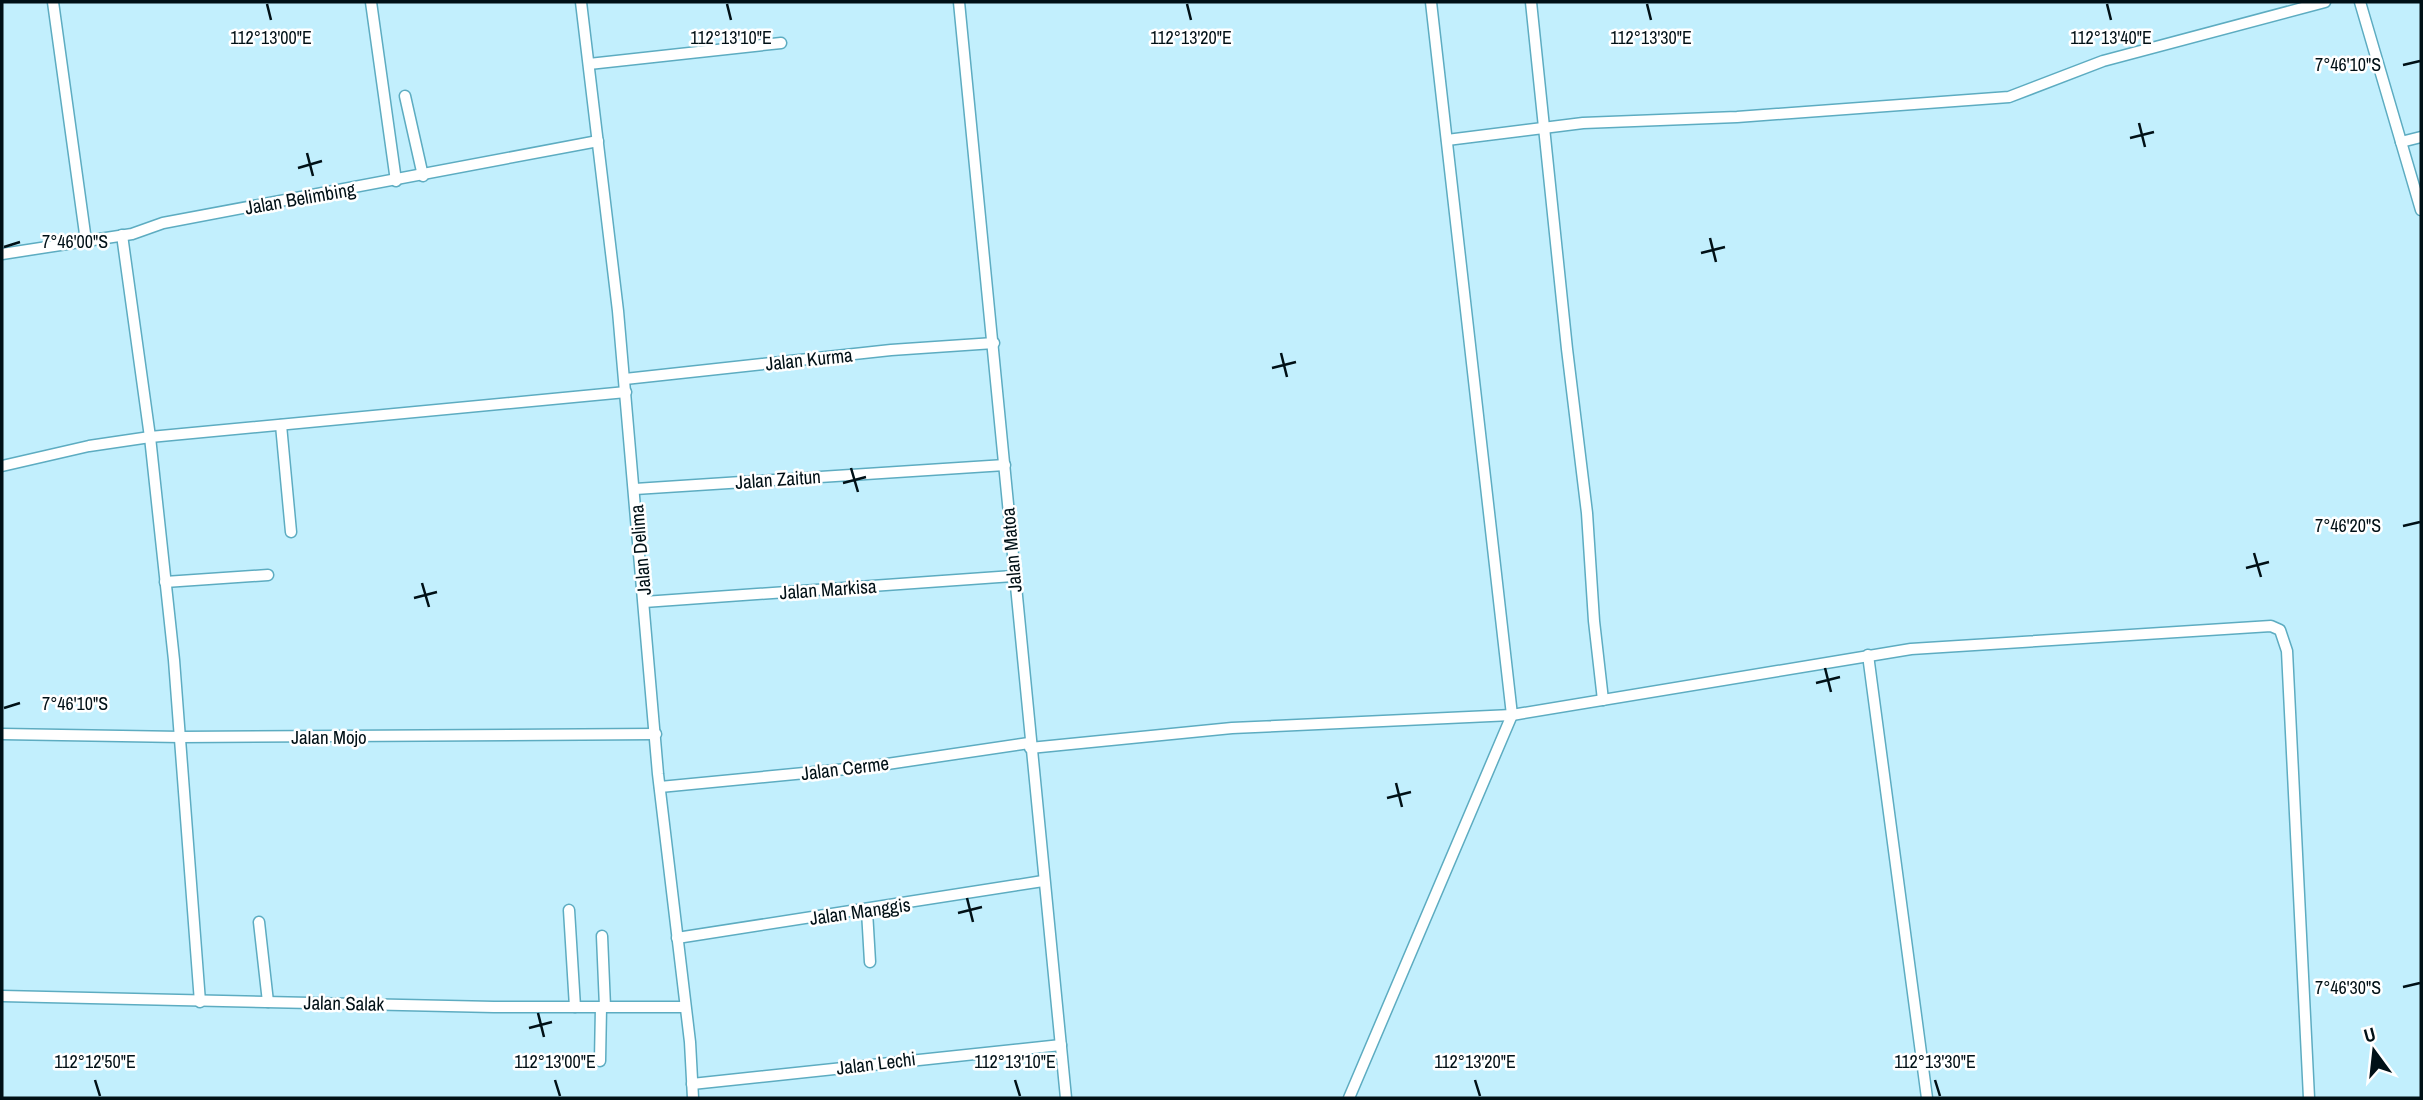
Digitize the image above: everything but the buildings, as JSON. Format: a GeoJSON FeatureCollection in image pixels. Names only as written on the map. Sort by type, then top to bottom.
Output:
{"type":"FeatureCollection","features":[{"type":"Feature","properties":{"kind":"street"},"geometry":{"type":"LineString","coordinates":[[53,2],[86,241]]}},
{"type":"Feature","properties":{"kind":"street"},"geometry":{"type":"LineString","coordinates":[[371,2],[396,181]]}},
{"type":"Feature","properties":{"kind":"street","name":"Jalan Delima"},"geometry":{"type":"LineString","coordinates":[[581,2],[625,379],[660,787],[693,1098]]}},
{"type":"Feature","properties":{"kind":"street","name":"Jalan Matoa"},"geometry":{"type":"LineString","coordinates":[[959,2],[994,343],[1029,745],[1066,1098]]}},
{"type":"Feature","properties":{"kind":"street"},"geometry":{"type":"LineString","coordinates":[[1349,1098],[1512,715],[1431,2]]}},
{"type":"Feature","properties":{"kind":"street"},"geometry":{"type":"LineString","coordinates":[[1531,2],[1587,513],[1594,621],[1603,700]]}},
{"type":"Feature","properties":{"kind":"street"},"geometry":{"type":"LineString","coordinates":[[1447,140],[1544,127],[1737,117],[1999,98],[2026,92],[2103,61],[2325,2]]}},
{"type":"Feature","properties":{"kind":"street"},"geometry":{"type":"LineString","coordinates":[[2360,2],[2421,210]]}},
{"type":"Feature","properties":{"kind":"street"},"geometry":{"type":"LineString","coordinates":[[589,64],[781,43]]}},
{"type":"Feature","properties":{"kind":"street"},"geometry":{"type":"LineString","coordinates":[[405,96],[423,176]]}},
{"type":"Feature","properties":{"kind":"street"},"geometry":{"type":"LineString","coordinates":[[2401,142],[2421,137]]}},
{"type":"Feature","properties":{"kind":"street","name":"Jalan Belimbing"},"geometry":{"type":"LineString","coordinates":[[2,251],[122,235],[163,223],[598,142]]}},
{"type":"Feature","properties":{"kind":"street"},"geometry":{"type":"LineString","coordinates":[[122,235],[150,437],[181,737],[200,1002]]}},
{"type":"Feature","properties":{"kind":"street","name":"Jalan Kurma"},"geometry":{"type":"LineString","coordinates":[[625,379],[891,350],[994,343]]}},
{"type":"Feature","properties":{"kind":"street"},"geometry":{"type":"LineString","coordinates":[[2,466],[150,437],[626,392]]}},
{"type":"Feature","properties":{"kind":"street"},"geometry":{"type":"LineString","coordinates":[[281,425],[291,532]]}},
{"type":"Feature","properties":{"kind":"street","name":"Jalan Zaitun"},"geometry":{"type":"LineString","coordinates":[[635,489],[1005,465]]}},
{"type":"Feature","properties":{"kind":"street"},"geometry":{"type":"LineString","coordinates":[[165,582],[268,575]]}},
{"type":"Feature","properties":{"kind":"street","name":"Jalan Markisa"},"geometry":{"type":"LineString","coordinates":[[644,602],[1013,576]]}},
{"type":"Feature","properties":{"kind":"street","name":"Jalan Cerme"},"geometry":{"type":"LineString","coordinates":[[660,787],[867,767],[1029,745],[1232,728],[1512,715],[1868,655],[1937,647],[2260,625],[2280,630],[2287,651],[2309,1098]]}},
{"type":"Feature","properties":{"kind":"street"},"geometry":{"type":"LineString","coordinates":[[1868,655],[1927,1098]]}},
{"type":"Feature","properties":{"kind":"street","name":"Jalan Mojo"},"geometry":{"type":"LineString","coordinates":[[2,734],[181,737],[656,734]]}},
{"type":"Feature","properties":{"kind":"street","name":"Jalan Manggis"},"geometry":{"type":"LineString","coordinates":[[677,938],[867,911],[1043,881]]}},
{"type":"Feature","properties":{"kind":"street"},"geometry":{"type":"LineString","coordinates":[[569,910],[575,1007]]}},
{"type":"Feature","properties":{"kind":"street"},"geometry":{"type":"LineString","coordinates":[[867,911],[870,962]]}},
{"type":"Feature","properties":{"kind":"street"},"geometry":{"type":"LineString","coordinates":[[259,922],[268,1002]]}},
{"type":"Feature","properties":{"kind":"street"},"geometry":{"type":"LineString","coordinates":[[600,1061],[603,1007],[602,936]]}},
{"type":"Feature","properties":{"kind":"street","name":"Jalan Salak"},"geometry":{"type":"LineString","coordinates":[[2,996],[200,1002],[685,1007]]}},
{"type":"Feature","properties":{"kind":"street","name":"Jalan Lechi"},"geometry":{"type":"LineString","coordinates":[[692,1084],[1061,1045]]}}]}
